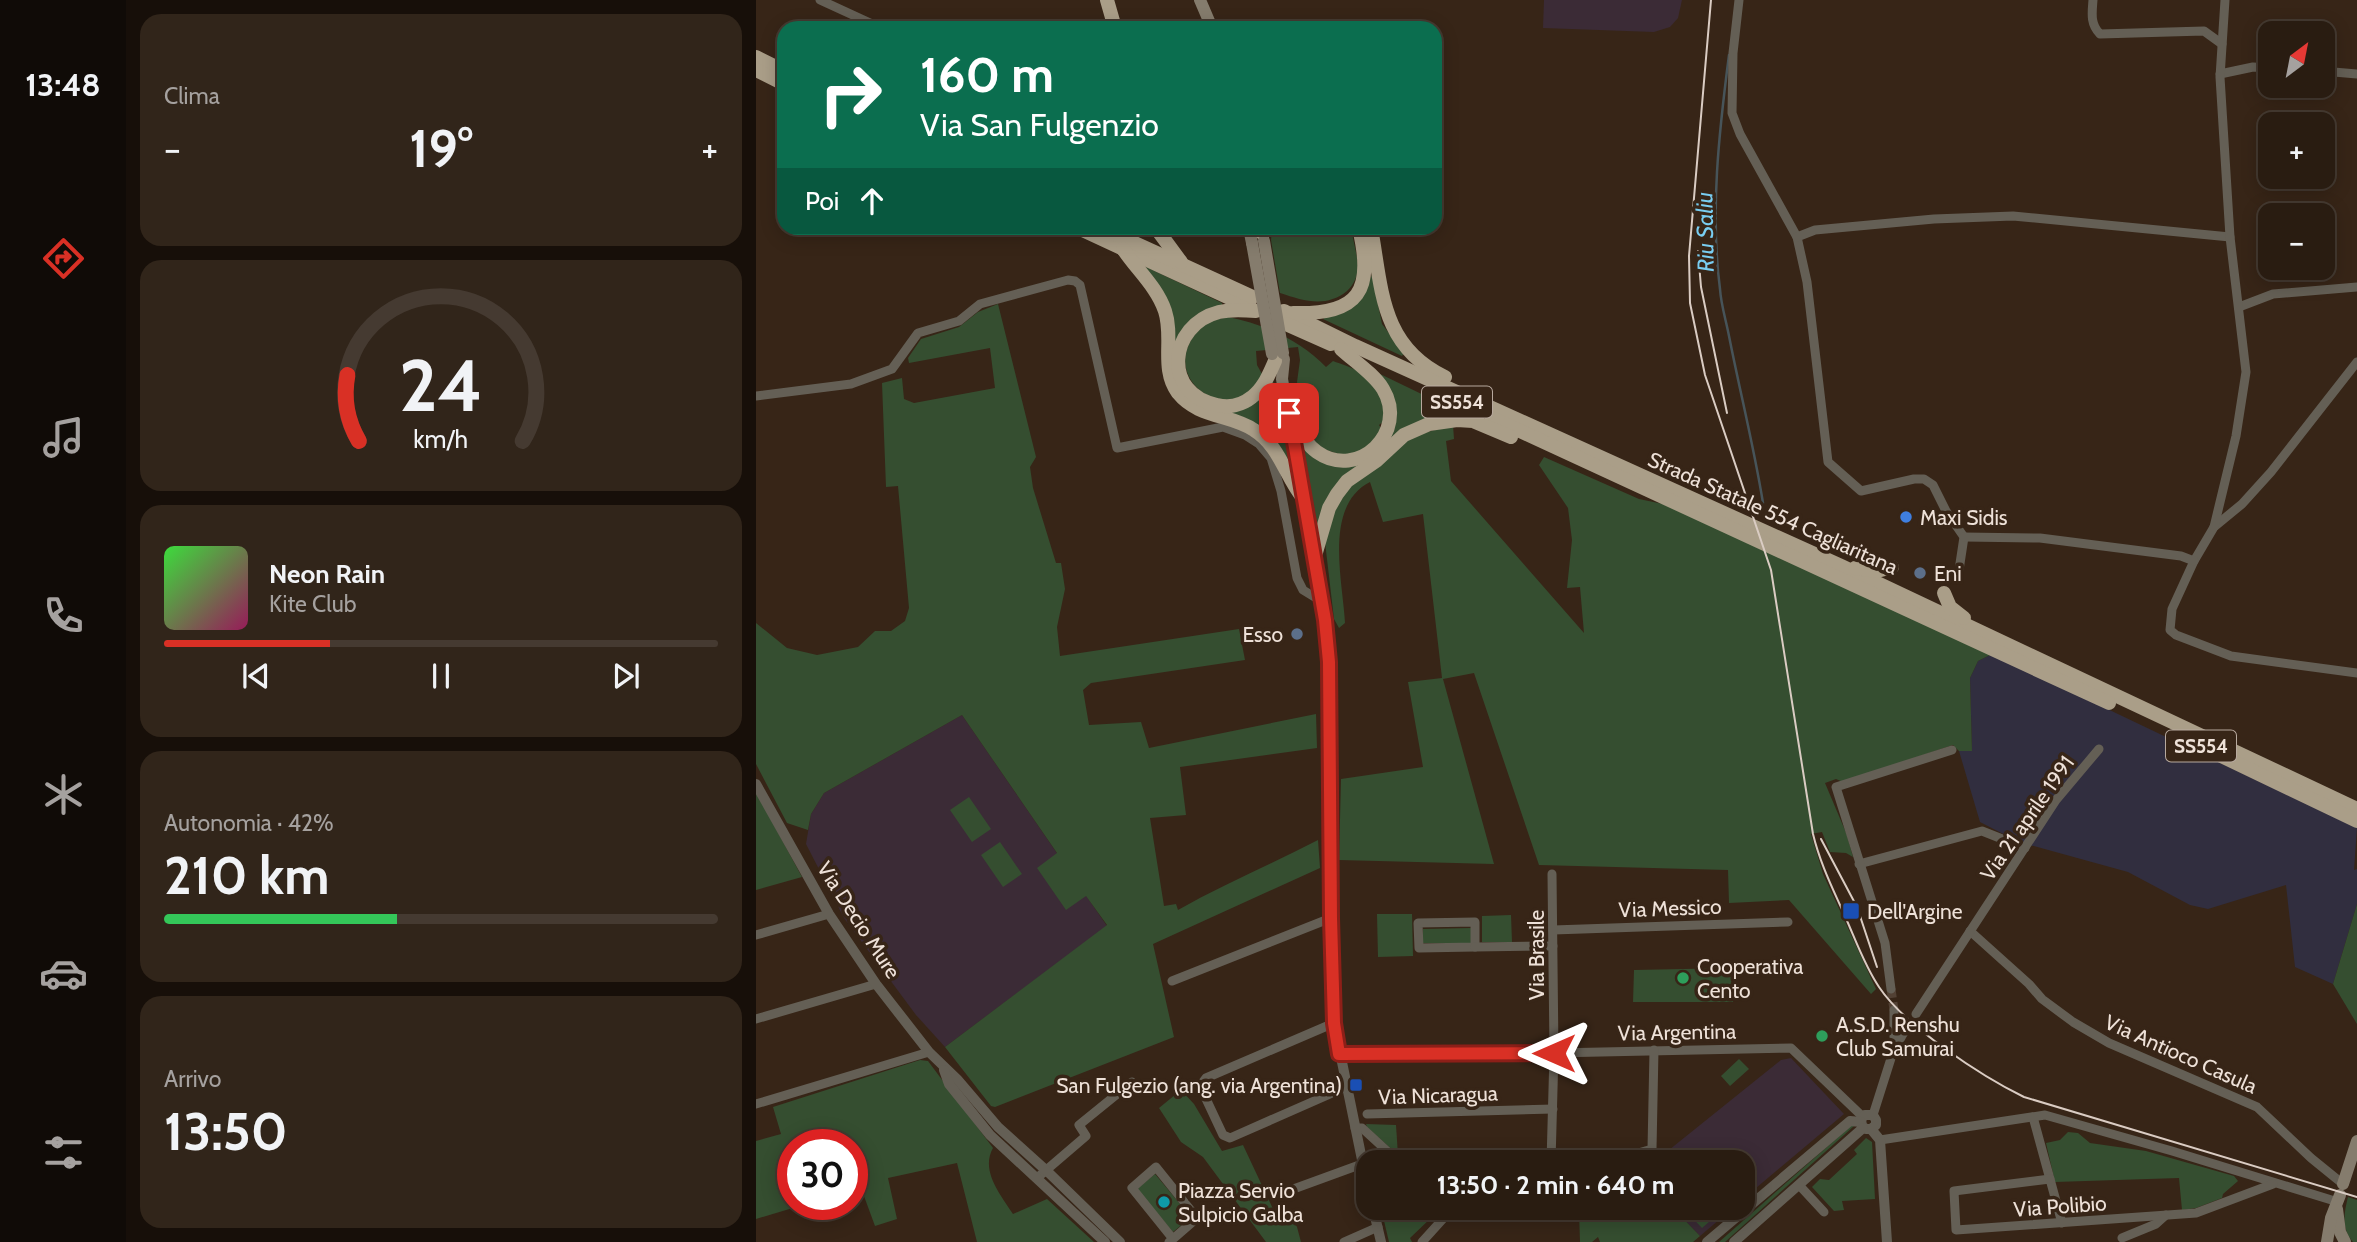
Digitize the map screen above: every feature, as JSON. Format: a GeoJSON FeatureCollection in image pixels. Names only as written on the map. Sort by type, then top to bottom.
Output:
{"type":"FeatureCollection","features":[{"type":"Feature","properties":{"kind":"highway"},"geometry":{"type":"LineString","coordinates":[[1107,0],[1113,21]]}},
{"type":"Feature","properties":{"kind":"highway"},"geometry":{"type":"LineString","coordinates":[[756,57],[777,68]]}},
{"type":"Feature","properties":{"kind":"highway"},"geometry":{"type":"LineString","coordinates":[[756,70],[777,80]]}},
{"type":"Feature","properties":{"kind":"highway"},"geometry":{"type":"LineString","coordinates":[[1093,235],[1256,306]]}},
{"type":"Feature","properties":{"kind":"highway"},"geometry":{"type":"LineString","coordinates":[[1117,235],[1184,266],[1256,306]]}},
{"type":"Feature","properties":{"kind":"highway"},"geometry":{"type":"LineString","coordinates":[[1161,235],[1184,266]]}},
{"type":"Feature","properties":{"kind":"highway"},"geometry":{"type":"LineString","coordinates":[[1285,316],[1330,312],[1343,306],[1359,292],[1366,270],[1360,235]]}},
{"type":"Feature","properties":{"kind":"highway"},"geometry":{"type":"LineString","coordinates":[[1372,235],[1384,307],[1391,326],[1422,364],[1449,379],[1455,391]]}},
{"type":"Feature","properties":{"kind":"highway"},"geometry":{"type":"LineString","coordinates":[[1123,249],[1157,294],[1165,312],[1169,330],[1167,361],[1176,391],[1195,408],[1254,430],[1280,456],[1304,498]]}},
{"type":"Feature","properties":{"kind":"highway"},"geometry":{"type":"LineString","coordinates":[[1256,306],[1219,312],[1193,324],[1183,338],[1178,371],[1193,396],[1206,403],[1231,406],[1242,404],[1263,386],[1278,357]]}},
{"type":"Feature","properties":{"kind":"highway","name":"Strada Statale 554 Cagliaritana"},"geometry":{"type":"LineString","coordinates":[[1285,316],[1340,349],[1574,456],[1749,531]]}},
{"type":"Feature","properties":{"kind":"highway","name":"Strada Statale 554 Cagliaritana"},"geometry":{"type":"LineString","coordinates":[[1285,316],[1455,391],[2357,821]]}},
{"type":"Feature","properties":{"kind":"highway"},"geometry":{"type":"LineString","coordinates":[[1289,413],[1307,443],[1318,453],[1336,460],[1355,460],[1370,454],[1382,443],[1390,424],[1390,404],[1382,388],[1340,349]]}},
{"type":"Feature","properties":{"kind":"highway"},"geometry":{"type":"LineString","coordinates":[[1314,559],[1329,508],[1347,481],[1376,461],[1404,435],[1429,424],[1473,421],[1564,461],[1574,456]]}},
{"type":"Feature","properties":{"kind":"highway","name":"Strada Statale 554 Cagliaritana"},"geometry":{"type":"LineString","coordinates":[[1773,543],[1841,566],[2357,809]]}},
{"type":"Feature","properties":{"kind":"highway"},"geometry":{"type":"LineString","coordinates":[[1841,566],[1877,571],[1892,567]]}},
{"type":"Feature","properties":{"kind":"highway"},"geometry":{"type":"LineString","coordinates":[[1944,593],[1950,607],[1978,631]]}},
{"type":"Feature","properties":{"kind":"main road"},"geometry":{"type":"LineString","coordinates":[[1199,0],[1209,21]]}},
{"type":"Feature","properties":{"kind":"main road"},"geometry":{"type":"LineString","coordinates":[[1257,235],[1289,413]]}},
{"type":"Feature","properties":{"kind":"main road"},"geometry":{"type":"LineString","coordinates":[[2327,1242],[2331,1218],[2357,1141]]}},
{"type":"Feature","properties":{"kind":"main road"},"geometry":{"type":"LineString","coordinates":[[2336,1242],[2343,1242],[2340,1232],[2340,1197]]}},
{"type":"Feature","properties":{"kind":"street"},"geometry":{"type":"LineString","coordinates":[[820,0],[866,21]]}},
{"type":"Feature","properties":{"kind":"street"},"geometry":{"type":"LineString","coordinates":[[1739,0],[1733,53],[1732,113],[1740,134],[1797,237],[1807,282],[1828,461],[1861,491],[1914,479],[1924,479],[1933,485],[1946,511],[1964,537],[1958,570]]}},
{"type":"Feature","properties":{"kind":"street"},"geometry":{"type":"LineString","coordinates":[[2093,0],[2092,20],[2095,29],[2101,34],[2204,31],[2222,44]]}},
{"type":"Feature","properties":{"kind":"street"},"geometry":{"type":"LineString","coordinates":[[2225,0],[2220,74],[2230,237],[2246,372],[2236,436],[2214,527],[2194,561],[2172,609],[2170,630],[2176,635],[2231,656],[2357,673]]}},
{"type":"Feature","properties":{"kind":"street"},"geometry":{"type":"LineString","coordinates":[[2220,74],[2258,67]]}},
{"type":"Feature","properties":{"kind":"street"},"geometry":{"type":"LineString","coordinates":[[2335,72],[2357,74]]}},
{"type":"Feature","properties":{"kind":"street"},"geometry":{"type":"LineString","coordinates":[[1797,237],[1815,230],[1934,219],[2013,216],[2230,237]]}},
{"type":"Feature","properties":{"kind":"street"},"geometry":{"type":"LineString","coordinates":[[756,396],[851,384],[892,369],[918,333],[959,321],[979,304],[1068,280],[1075,281],[1080,285],[1092,332],[1117,448],[1223,427],[1245,435],[1259,444],[1271,458],[1281,491],[1297,578],[1303,590],[1320,598]]}},
{"type":"Feature","properties":{"kind":"street"},"geometry":{"type":"LineString","coordinates":[[2239,307],[2273,294],[2357,287]]}},
{"type":"Feature","properties":{"kind":"street"},"geometry":{"type":"LineString","coordinates":[[2214,527],[2242,504],[2272,472],[2357,362]]}},
{"type":"Feature","properties":{"kind":"street"},"geometry":{"type":"LineString","coordinates":[[1289,413],[1324,614],[1329,688],[1334,1023],[1359,1150]]}},
{"type":"Feature","properties":{"kind":"street"},"geometry":{"type":"LineString","coordinates":[[1964,537],[2040,538],[2181,556],[2194,561]]}},
{"type":"Feature","properties":{"kind":"street","name":"Via 21 aprile 1991"},"geometry":{"type":"LineString","coordinates":[[1916,1014],[2056,800],[2099,749]]}},
{"type":"Feature","properties":{"kind":"street"},"geometry":{"type":"LineString","coordinates":[[1891,989],[1885,943],[1836,787],[1952,750]]}},
{"type":"Feature","properties":{"kind":"street","name":"Via Decio Mure"},"geometry":{"type":"LineString","coordinates":[[756,784],[829,914],[876,984],[929,1052],[957,1079],[998,1128],[1121,1242]]}},
{"type":"Feature","properties":{"kind":"street"},"geometry":{"type":"LineString","coordinates":[[1859,864],[1982,831],[2025,848]]}},
{"type":"Feature","properties":{"kind":"street","name":"Via Brasile"},"geometry":{"type":"LineString","coordinates":[[1551,1150],[1554,1053],[1552,874]]}},
{"type":"Feature","properties":{"kind":"street"},"geometry":{"type":"LineString","coordinates":[[756,935],[829,914]]}},
{"type":"Feature","properties":{"kind":"street"},"geometry":{"type":"LineString","coordinates":[[1172,981],[1331,918]]}},
{"type":"Feature","properties":{"kind":"street"},"geometry":{"type":"LineString","coordinates":[[1475,947],[1475,922],[1418,923],[1419,948],[1553,946]]}},
{"type":"Feature","properties":{"kind":"street","name":"Via Messico"},"geometry":{"type":"LineString","coordinates":[[1553,930],[1788,922]]}},
{"type":"Feature","properties":{"kind":"street","name":"Via Antioco Casula"},"geometry":{"type":"LineString","coordinates":[[1970,932],[2029,984],[2042,999],[2109,1043],[2257,1107],[2312,1158],[2340,1197]]}},
{"type":"Feature","properties":{"kind":"street"},"geometry":{"type":"LineString","coordinates":[[756,1019],[876,984]]}},
{"type":"Feature","properties":{"kind":"street"},"geometry":{"type":"LineString","coordinates":[[1893,1052],[1894,1010]]}},
{"type":"Feature","properties":{"kind":"street"},"geometry":{"type":"LineString","coordinates":[[1334,1023],[1206,1078],[1200,1086],[1223,1135],[1230,1138],[1346,1087]]}},
{"type":"Feature","properties":{"kind":"street"},"geometry":{"type":"LineString","coordinates":[[1734,1242],[1866,1122],[1893,1052],[1909,1023]]}},
{"type":"Feature","properties":{"kind":"street","name":"Via Argentina"},"geometry":{"type":"LineString","coordinates":[[1339,1054],[1791,1048],[1866,1122]]}},
{"type":"Feature","properties":{"kind":"street"},"geometry":{"type":"LineString","coordinates":[[1649,1150],[1652,1149],[1654,1050]]}},
{"type":"Feature","properties":{"kind":"street"},"geometry":{"type":"LineString","coordinates":[[756,1104],[929,1052]]}},
{"type":"Feature","properties":{"kind":"street","name":"Via Decio Mure"},"geometry":{"type":"LineString","coordinates":[[943,1068],[949,1084],[990,1135],[1105,1242]]}},
{"type":"Feature","properties":{"kind":"street"},"geometry":{"type":"LineString","coordinates":[[1037,1178],[1086,1136],[1079,1125],[1132,1082]]}},
{"type":"Feature","properties":{"kind":"street","name":"Via Nicaragua"},"geometry":{"type":"LineString","coordinates":[[1367,1114],[1553,1109]]}},
{"type":"Feature","properties":{"kind":"street"},"geometry":{"type":"LineString","coordinates":[[1880,1140],[2045,1115],[2172,1151],[2273,1184],[2340,1197]]}},
{"type":"Feature","properties":{"kind":"street"},"geometry":{"type":"LineString","coordinates":[[2033,1118],[2062,1223]]}},
{"type":"Feature","properties":{"kind":"street"},"geometry":{"type":"LineString","coordinates":[[1707,1242],[1850,1121],[1866,1122],[1880,1140],[1887,1242]]}},
{"type":"Feature","properties":{"kind":"street"},"geometry":{"type":"LineString","coordinates":[[1355,1128],[1362,1128],[1386,1150]]}},
{"type":"Feature","properties":{"kind":"street"},"geometry":{"type":"LineString","coordinates":[[1277,1195],[1356,1166]]}},
{"type":"Feature","properties":{"kind":"street"},"geometry":{"type":"LineString","coordinates":[[1156,1167],[1197,1218],[1171,1241],[1132,1188],[1156,1167]]}},
{"type":"Feature","properties":{"kind":"street","name":"Via Polibio"},"geometry":{"type":"LineString","coordinates":[[2050,1179],[1954,1191],[1956,1230],[2196,1213],[2273,1184]]}},
{"type":"Feature","properties":{"kind":"street"},"geometry":{"type":"LineString","coordinates":[[1798,1185],[1824,1212]]}},
{"type":"Feature","properties":{"kind":"street","name":"Via Polibio"},"geometry":{"type":"LineString","coordinates":[[2123,1240],[2156,1224],[2166,1215]]}},
{"type":"Feature","properties":{"kind":"street"},"geometry":{"type":"LineString","coordinates":[[1376,1220],[1381,1242]]}},
{"type":"Feature","properties":{"kind":"street"},"geometry":{"type":"LineString","coordinates":[[1422,1242],[1441,1220]]}},
{"type":"Feature","properties":{"kind":"street"},"geometry":{"type":"LineString","coordinates":[[2120,1220],[2123,1240]]}},
{"type":"Feature","properties":{"kind":"street"},"geometry":{"type":"LineString","coordinates":[[1344,1242],[1378,1227]]}},
{"type":"Feature","properties":{"kind":"shaded area"},"geometry":{"type":"Polygon","coordinates":[[[1544,0],[1682,0],[1678,18],[1670,27],[1654,32],[1543,28],[1544,0]]]}},
{"type":"Feature","properties":{"kind":"shaded area"},"geometry":{"type":"Polygon","coordinates":[[[1992,654],[2357,828],[2354,870],[2357,869],[2357,904],[2333,984],[2295,967],[2286,885],[2208,909],[2190,905],[2128,872],[2019,842],[1980,822],[1959,751],[1972,750],[1970,678],[1978,661],[1992,654]]]}},
{"type":"Feature","properties":{"kind":"shaded area"},"geometry":{"type":"Polygon","coordinates":[[[962,715],[1107,926],[945,1047],[916,1015],[844,918],[806,844],[811,814],[824,793],[962,715]]]}},
{"type":"Feature","properties":{"kind":"shaded area"},"geometry":{"type":"Polygon","coordinates":[[[1791,1058],[1844,1114],[1755,1189],[1755,1150],[1669,1150],[1781,1060],[1791,1058]]]}},
{"type":"Feature","properties":{"kind":"shaded area"},"geometry":{"type":"Polygon","coordinates":[[[1685,1220],[1719,1220],[1700,1236],[1685,1220]]]}},
{"type":"Feature","properties":{"kind":"green space"},"geometry":{"type":"Polygon","coordinates":[[[1271,235],[1352,235],[1358,266],[1352,286],[1339,296],[1323,301],[1306,300],[1280,293],[1271,235]]]}},
{"type":"Feature","properties":{"kind":"green space"},"geometry":{"type":"Polygon","coordinates":[[[1142,265],[1222,305],[1194,317],[1176,343],[1142,265]]]}},
{"type":"Feature","properties":{"kind":"green space"},"geometry":{"type":"Polygon","coordinates":[[[1372,275],[1382,324],[1404,353],[1402,356],[1323,319],[1363,293],[1372,275]]]}},
{"type":"Feature","properties":{"kind":"green space"},"geometry":{"type":"Polygon","coordinates":[[[998,304],[1036,457],[1030,467],[1033,488],[1056,563],[1061,563],[1065,589],[1057,627],[1060,656],[1239,629],[1245,660],[1091,683],[1083,690],[1089,725],[1141,722],[1149,748],[1316,714],[1317,748],[1180,767],[1186,815],[1150,818],[1164,906],[1176,904],[1178,910],[1318,840],[1320,868],[1153,944],[1174,1037],[995,1107],[991,1106],[945,1047],[1107,925],[1086,896],[1066,910],[1037,868],[1057,853],[962,715],[824,793],[811,814],[808,830],[787,823],[756,764],[756,623],[787,648],[817,655],[858,647],[875,631],[891,631],[905,621],[909,608],[898,486],[886,487],[882,383],[902,378],[904,399],[914,403],[995,388],[990,348],[909,363],[908,358],[921,339],[959,327],[978,312],[998,304]]]}},
{"type":"Feature","properties":{"kind":"green space"},"geometry":{"type":"Polygon","coordinates":[[[1228,317],[1281,335],[1305,349],[1326,367],[1333,361],[1367,376],[1377,385],[1381,394],[1385,420],[1379,425],[1382,430],[1365,450],[1346,456],[1319,448],[1308,433],[1308,420],[1303,413],[1297,382],[1300,360],[1298,347],[1256,351],[1257,365],[1262,374],[1250,391],[1234,399],[1219,399],[1204,393],[1192,382],[1186,368],[1186,351],[1204,324],[1228,317]]]}},
{"type":"Feature","properties":{"kind":"green space"},"geometry":{"type":"Polygon","coordinates":[[[1376,372],[1465,415],[1387,442],[1394,405],[1390,389],[1376,372]]]}},
{"type":"Feature","properties":{"kind":"green space"},"geometry":{"type":"Polygon","coordinates":[[[1272,376],[1291,467],[1223,413],[1272,376]]]}},
{"type":"Feature","properties":{"kind":"green space"},"geometry":{"type":"Polygon","coordinates":[[[1453,425],[1454,439],[1446,441],[1451,481],[1584,633],[1580,587],[1567,588],[1572,540],[1568,508],[1539,465],[1544,457],[1639,499],[1663,504],[1992,654],[1978,661],[1970,678],[1972,751],[1959,751],[1953,745],[1843,782],[1836,779],[1825,783],[1847,835],[1853,857],[1846,853],[1830,852],[1822,832],[1811,834],[1823,874],[1876,989],[1871,994],[1789,900],[1729,903],[1728,870],[1539,865],[1474,673],[1443,679],[1494,864],[1339,860],[1341,779],[1423,767],[1408,682],[1442,678],[1423,514],[1383,522],[1370,482],[1355,493],[1346,508],[1341,526],[1339,546],[1345,623],[1339,628],[1334,619],[1325,542],[1327,527],[1343,491],[1413,436],[1453,425]]]}},
{"type":"Feature","properties":{"kind":"green space"},"geometry":{"type":"Polygon","coordinates":[[[1305,448],[1359,464],[1317,527],[1314,527],[1301,451],[1305,448]]]}},
{"type":"Feature","properties":{"kind":"green space"},"geometry":{"type":"Polygon","coordinates":[[[756,792],[802,877],[756,890],[756,792]]]}},
{"type":"Feature","properties":{"kind":"green space"},"geometry":{"type":"Polygon","coordinates":[[[969,797],[991,829],[972,842],[950,810],[969,797]]]}},
{"type":"Feature","properties":{"kind":"green space"},"geometry":{"type":"Polygon","coordinates":[[[1000,842],[1022,874],[1003,887],[981,855],[1000,842]]]}},
{"type":"Feature","properties":{"kind":"green space"},"geometry":{"type":"Polygon","coordinates":[[[2357,904],[2357,1024],[2333,984],[2357,904]]]}},
{"type":"Feature","properties":{"kind":"green space"},"geometry":{"type":"Polygon","coordinates":[[[1377,914],[1412,914],[1413,956],[1378,957],[1377,914]]]}},
{"type":"Feature","properties":{"kind":"green space"},"geometry":{"type":"Polygon","coordinates":[[[1511,915],[1512,942],[1482,942],[1482,916],[1511,915]]]}},
{"type":"Feature","properties":{"kind":"green space"},"geometry":{"type":"Polygon","coordinates":[[[1471,928],[1472,943],[1423,943],[1423,929],[1471,928]]]}},
{"type":"Feature","properties":{"kind":"green space","name":"Cooperativa Cento"},"geometry":{"type":"Polygon","coordinates":[[[1733,968],[1733,1002],[1633,1002],[1634,970],[1733,968]]]}},
{"type":"Feature","properties":{"kind":"green space"},"geometry":{"type":"Polygon","coordinates":[[[1739,1059],[1749,1069],[1730,1086],[1721,1076],[1739,1059]]]}},
{"type":"Feature","properties":{"kind":"green space"},"geometry":{"type":"Polygon","coordinates":[[[920,1060],[928,1061],[993,1148],[990,1174],[1013,1214],[1047,1199],[1094,1242],[977,1242],[957,1163],[888,1178],[897,1219],[875,1226],[868,1207],[868,1129],[780,1129],[773,1107],[920,1060]]]}},
{"type":"Feature","properties":{"kind":"green space"},"geometry":{"type":"Polygon","coordinates":[[[1181,1090],[1194,1104],[1222,1151],[1243,1145],[1274,1211],[1286,1207],[1297,1227],[1301,1242],[1266,1242],[1203,1157],[1181,1142],[1159,1108],[1181,1090]]]}},
{"type":"Feature","properties":{"kind":"green space"},"geometry":{"type":"Polygon","coordinates":[[[1366,1124],[1396,1125],[1398,1150],[1392,1150],[1366,1124]]]}},
{"type":"Feature","properties":{"kind":"green space"},"geometry":{"type":"Polygon","coordinates":[[[1853,1124],[1854,1126],[1755,1215],[1755,1210],[1853,1124]]]}},
{"type":"Feature","properties":{"kind":"green space"},"geometry":{"type":"Polygon","coordinates":[[[2068,1132],[2078,1133],[2090,1143],[2146,1151],[2234,1176],[2238,1181],[2222,1198],[2196,1208],[2182,1210],[2179,1178],[2055,1182],[2046,1143],[2060,1140],[2068,1132]]]}},
{"type":"Feature","properties":{"kind":"green space"},"geometry":{"type":"Polygon","coordinates":[[[777,1135],[777,1213],[756,1219],[756,1141],[777,1135]]]}},
{"type":"Feature","properties":{"kind":"green space"},"geometry":{"type":"Polygon","coordinates":[[[1866,1138],[1872,1142],[1875,1199],[1842,1201],[1844,1210],[1834,1211],[1812,1187],[1820,1179],[1829,1180],[1857,1154],[1854,1150],[1866,1138]]]}},
{"type":"Feature","properties":{"kind":"green space"},"geometry":{"type":"Polygon","coordinates":[[[1155,1174],[1191,1217],[1173,1232],[1137,1189],[1155,1174]]]}},
{"type":"Feature","properties":{"kind":"green space"},"geometry":{"type":"Polygon","coordinates":[[[2348,1197],[2357,1200],[2357,1242],[2353,1242],[2349,1237],[2345,1226],[2348,1197]]]}},
{"type":"Feature","properties":{"kind":"green space"},"geometry":{"type":"Polygon","coordinates":[[[1384,1220],[1429,1220],[1410,1238],[1412,1242],[1389,1242],[1384,1220]]]}},
{"type":"Feature","properties":{"kind":"green space"},"geometry":{"type":"Polygon","coordinates":[[[1579,1220],[1685,1220],[1700,1236],[1693,1242],[1600,1242],[1598,1237],[1592,1242],[1580,1242],[1579,1220]]]}},
{"type":"Feature","properties":{"kind":"green space"},"geometry":{"type":"Polygon","coordinates":[[[1694,1220],[1711,1220],[1702,1228],[1694,1220]]]}},
{"type":"Feature","properties":{"kind":"green space"},"geometry":{"type":"Polygon","coordinates":[[[1744,1220],[1749,1220],[1725,1242],[1719,1242],[1744,1220]]]}},
{"type":"Feature","properties":{"kind":"waterway","name":"Riu Saliu"},"geometry":{"type":"LineString","coordinates":[[1729,55],[1717,172],[1717,260],[1722,307],[1763,503]]}},
{"type":"Feature","properties":{"kind":"tunnel"},"geometry":{"type":"LineString","coordinates":[[1891,989],[1894,1010]]}},
{"type":"Feature","properties":{"kind":"tram line"},"geometry":{"type":"LineString","coordinates":[[1711,0],[1689,256],[1690,303],[1705,375],[1771,570],[1813,834],[1827,875],[1869,970],[1891,1002],[1925,1033],[1966,1063],[2024,1097],[2357,1197]]}},
{"type":"Feature","properties":{"kind":"tram line"},"geometry":{"type":"LineString","coordinates":[[1698,251],[1701,287],[1727,413]]}},
{"type":"Feature","properties":{"kind":"tram line"},"geometry":{"type":"LineString","coordinates":[[1821,839],[1857,907],[1877,967]]}},
{"type":"Feature","properties":{"kind":"place","name":"Maxi Sidis"},"geometry":{"type":"Point","coordinates":[1906,517]}},
{"type":"Feature","properties":{"kind":"place","name":"Eni"},"geometry":{"type":"Point","coordinates":[1920,573]}},
{"type":"Feature","properties":{"kind":"place","name":"Esso"},"geometry":{"type":"Point","coordinates":[1297,634]}},
{"type":"Feature","properties":{"kind":"place","name":"Dell'Argine"},"geometry":{"type":"Point","coordinates":[1851,911]}},
{"type":"Feature","properties":{"kind":"place","name":"Cooperativa Cento"},"geometry":{"type":"Point","coordinates":[1683,978]}},
{"type":"Feature","properties":{"kind":"place","name":"A.S.D. Renshu Club Samurai"},"geometry":{"type":"Point","coordinates":[1822,1036]}},
{"type":"Feature","properties":{"kind":"place","name":"San Fulgezio (ang. via Argentina)"},"geometry":{"type":"Point","coordinates":[1356,1085]}},
{"type":"Feature","properties":{"kind":"place","name":"Piazza Servio Sulpicio Galba"},"geometry":{"type":"Point","coordinates":[1164,1202]}},
{"type":"Feature","properties":{"kind":"route"},"geometry":{"type":"LineString","coordinates":[[1289,413],[1325,620],[1329,662],[1329,862],[1334,1023],[1339,1054],[1554,1053]]}}]}
